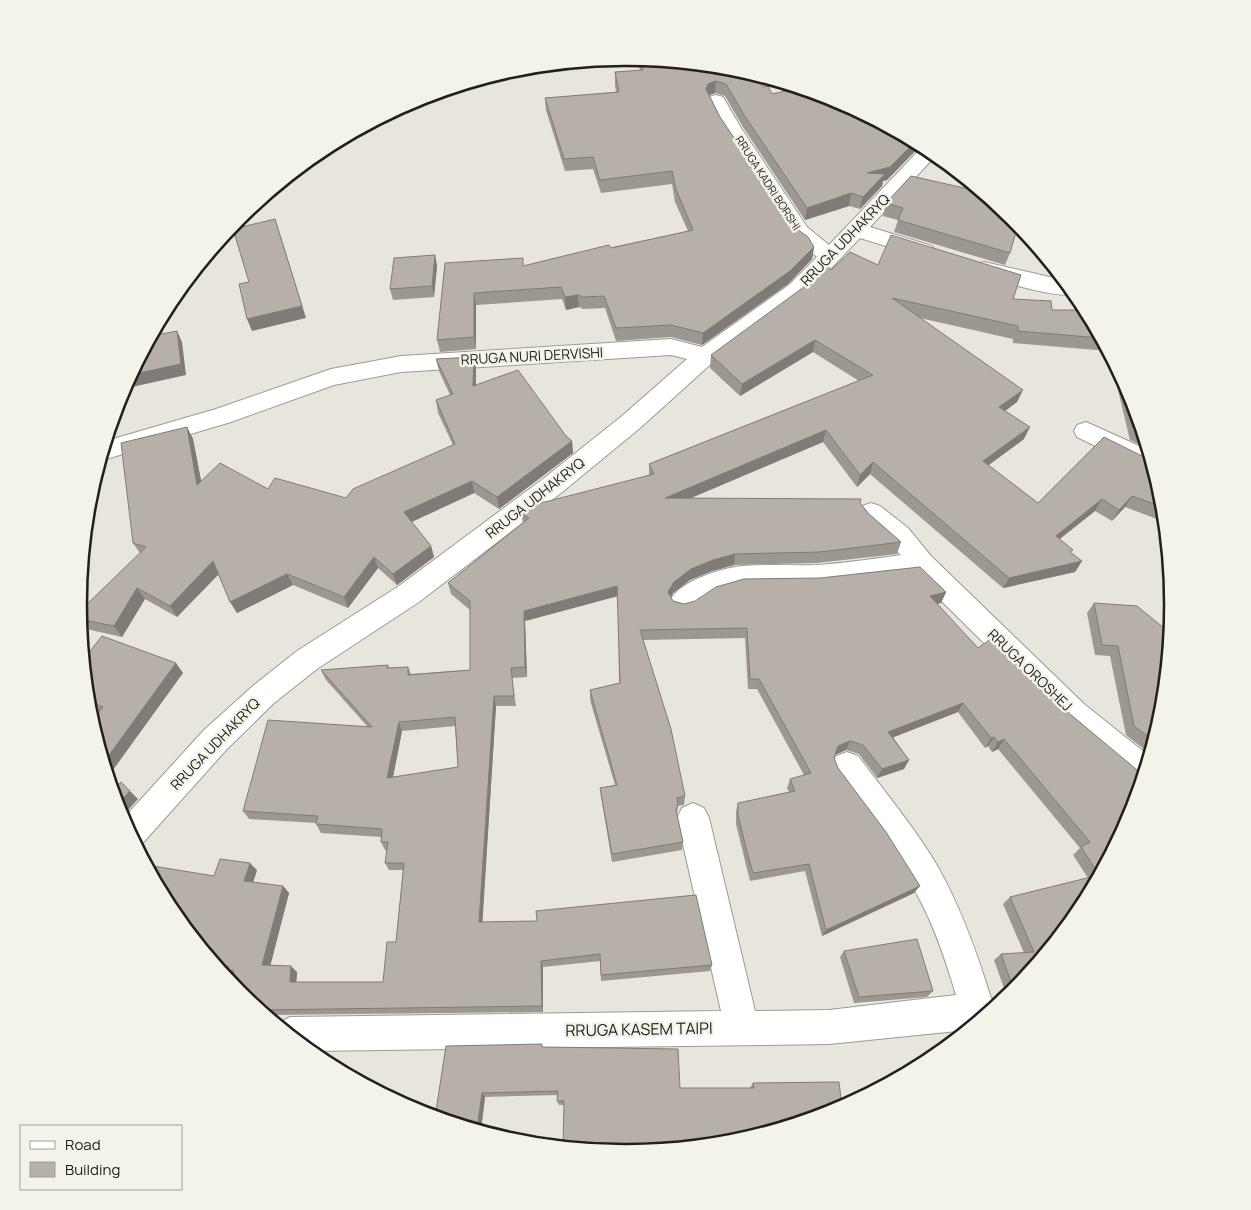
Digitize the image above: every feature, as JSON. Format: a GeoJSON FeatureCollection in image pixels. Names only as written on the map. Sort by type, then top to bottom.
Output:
{"type":"FeatureCollection","features":[{"type":"Feature","properties":{"kind":"street","name":"RRUGA KADRI BORSHI"},"geometry":{"type":"LineString","coordinates":[[716,100],[800,232],[831,257]]}},
{"type":"Feature","properties":{"kind":"street","name":"RRUGA UDHAKRYQ"},"geometry":{"type":"LineString","coordinates":[[135,828],[215,740],[264,694],[307,660],[409,594],[552,486],[631,422],[704,357],[797,290],[831,257],[924,156]]}},
{"type":"Feature","properties":{"kind":"street"},"geometry":{"type":"LineString","coordinates":[[856,230],[940,256]]}},
{"type":"Feature","properties":{"kind":"street"},"geometry":{"type":"LineString","coordinates":[[966,264],[1060,287]]}},
{"type":"Feature","properties":{"kind":"street","name":"RRUGA NURI DERVISHI"},"geometry":{"type":"LineString","coordinates":[[110,449],[222,416],[332,377],[401,364],[671,347],[687,350],[704,357]]}},
{"type":"Feature","properties":{"kind":"street"},"geometry":{"type":"LineString","coordinates":[[1086,431],[1144,459]]}},
{"type":"Feature","properties":{"kind":"street","name":"RRUGA OROSHEJ"},"geometry":{"type":"LineString","coordinates":[[871,513],[900,535],[922,564],[1074,712],[1139,766]]}},
{"type":"Feature","properties":{"kind":"street"},"geometry":{"type":"LineString","coordinates":[[683,602],[704,588],[742,577],[818,576],[922,564]]}},
{"type":"Feature","properties":{"kind":"street"},"geometry":{"type":"LineString","coordinates":[[847,766],[889,823],[926,879],[957,944],[982,1009]]}},
{"type":"Feature","properties":{"kind":"street"},"geometry":{"type":"LineString","coordinates":[[693,818],[742,1027]]}},
{"type":"Feature","properties":{"kind":"street","name":"RRUGA KASEM TAIPI"},"geometry":{"type":"LineString","coordinates":[[300,1034],[829,1027],[959,1012],[977,1013]]}},
{"type":"Feature","properties":{"kind":"building"},"geometry":{"type":"Polygon","coordinates":[[[642,66],[696,71],[762,84],[763,87],[768,86],[772,94],[785,91],[832,107],[910,147],[890,167],[867,173],[885,174],[863,197],[851,193],[807,208],[744,115],[726,84],[716,81],[708,84],[706,89],[720,117],[793,226],[808,237],[814,247],[790,271],[703,333],[671,325],[616,328],[604,296],[583,297],[578,295],[565,297],[561,287],[474,293],[474,337],[437,340],[445,263],[523,258],[523,266],[609,245],[611,248],[693,230],[676,189],[672,171],[600,180],[593,157],[564,159],[545,98],[619,92],[615,72],[643,70],[642,66]]]}},
{"type":"Feature","properties":{"kind":"building"},"geometry":{"type":"Polygon","coordinates":[[[911,176],[966,188],[1015,234],[1010,253],[898,220],[903,208],[886,203],[911,176]]]}},
{"type":"Feature","properties":{"kind":"building"},"geometry":{"type":"Polygon","coordinates":[[[275,219],[302,306],[247,319],[239,284],[249,282],[235,235],[242,227],[275,219]]]}},
{"type":"Feature","properties":{"kind":"building"},"geometry":{"type":"Polygon","coordinates":[[[891,235],[1021,275],[1013,299],[1051,301],[1052,310],[1076,310],[1093,337],[1018,331],[1018,326],[892,298],[1023,390],[999,407],[1030,427],[983,461],[1038,503],[1104,437],[1143,457],[1155,504],[1132,496],[1119,510],[1102,499],[1056,536],[1073,550],[1070,552],[1082,561],[1009,578],[873,462],[860,475],[826,430],[665,498],[861,499],[860,503],[869,514],[901,542],[820,552],[735,554],[691,569],[674,582],[668,592],[673,601],[684,604],[695,601],[716,587],[744,579],[820,578],[920,567],[946,592],[930,596],[978,648],[992,638],[1070,714],[1138,771],[1109,843],[1095,869],[1081,847],[1090,842],[1004,739],[998,742],[994,737],[991,738],[963,703],[888,732],[909,760],[882,769],[863,745],[850,741],[838,746],[834,758],[838,768],[886,832],[920,886],[826,930],[809,864],[753,873],[746,848],[738,815],[738,803],[795,791],[790,779],[811,773],[759,679],[750,679],[747,628],[640,630],[671,729],[685,796],[677,798],[676,810],[683,842],[612,854],[600,788],[617,785],[590,690],[620,683],[617,586],[524,611],[525,667],[511,668],[514,696],[494,696],[479,922],[537,921],[536,911],[696,895],[712,965],[601,975],[600,954],[541,961],[542,1006],[270,1010],[233,974],[234,971],[230,970],[228,966],[220,960],[198,933],[155,866],[214,876],[220,859],[250,863],[244,881],[283,886],[262,965],[291,966],[290,982],[383,982],[387,942],[396,942],[404,863],[385,863],[388,842],[381,842],[382,829],[316,824],[318,816],[243,811],[268,720],[372,727],[321,670],[388,665],[387,668],[408,667],[408,675],[470,670],[470,601],[448,583],[529,518],[521,513],[533,505],[654,474],[649,464],[873,375],[815,340],[742,384],[711,355],[808,284],[827,265],[831,270],[850,252],[878,265],[891,235]],[[455,717],[399,722],[387,778],[458,767],[455,717]]]}},
{"type":"Feature","properties":{"kind":"building"},"geometry":{"type":"Polygon","coordinates":[[[435,255],[432,286],[390,289],[394,258],[435,255]]]}},
{"type":"Feature","properties":{"kind":"building"},"geometry":{"type":"Polygon","coordinates":[[[177,331],[181,364],[139,373],[142,367],[160,334],[177,331]]]}},
{"type":"Feature","properties":{"kind":"building"},"geometry":{"type":"Polygon","coordinates":[[[474,357],[473,386],[518,370],[566,436],[572,441],[497,497],[472,481],[404,512],[431,546],[393,574],[374,557],[344,597],[287,574],[230,602],[213,561],[170,606],[137,588],[114,626],[87,621],[87,604],[146,547],[133,543],[121,443],[187,427],[197,485],[220,463],[268,489],[275,478],[346,498],[353,489],[455,444],[436,400],[453,394],[436,359],[474,357]]]}},
{"type":"Feature","properties":{"kind":"building"},"geometry":{"type":"Polygon","coordinates":[[[1094,603],[1137,606],[1163,628],[1160,675],[1148,736],[1134,726],[1118,646],[1102,645],[1094,603]]]}},
{"type":"Feature","properties":{"kind":"building"},"geometry":{"type":"Polygon","coordinates":[[[102,636],[176,663],[108,756],[98,714],[103,707],[96,704],[89,652],[102,636]]]}},
{"type":"Feature","properties":{"kind":"building"},"geometry":{"type":"Polygon","coordinates":[[[121,782],[130,791],[123,798],[118,785],[121,782]]]}},
{"type":"Feature","properties":{"kind":"building"},"geometry":{"type":"Polygon","coordinates":[[[1090,877],[1053,933],[1011,981],[1001,954],[1034,952],[1010,897],[1090,877]]]}},
{"type":"Feature","properties":{"kind":"building"},"geometry":{"type":"Polygon","coordinates":[[[917,939],[933,991],[859,997],[844,951],[917,939]]]}},
{"type":"Feature","properties":{"kind":"building"},"geometry":{"type":"Polygon","coordinates":[[[542,1044],[542,1047],[678,1049],[680,1088],[754,1088],[753,1083],[839,1082],[841,1099],[799,1115],[765,1125],[696,1139],[626,1144],[563,1140],[564,1101],[557,1101],[558,1091],[482,1093],[478,1123],[436,1109],[446,1046],[542,1044]]]}}]}
